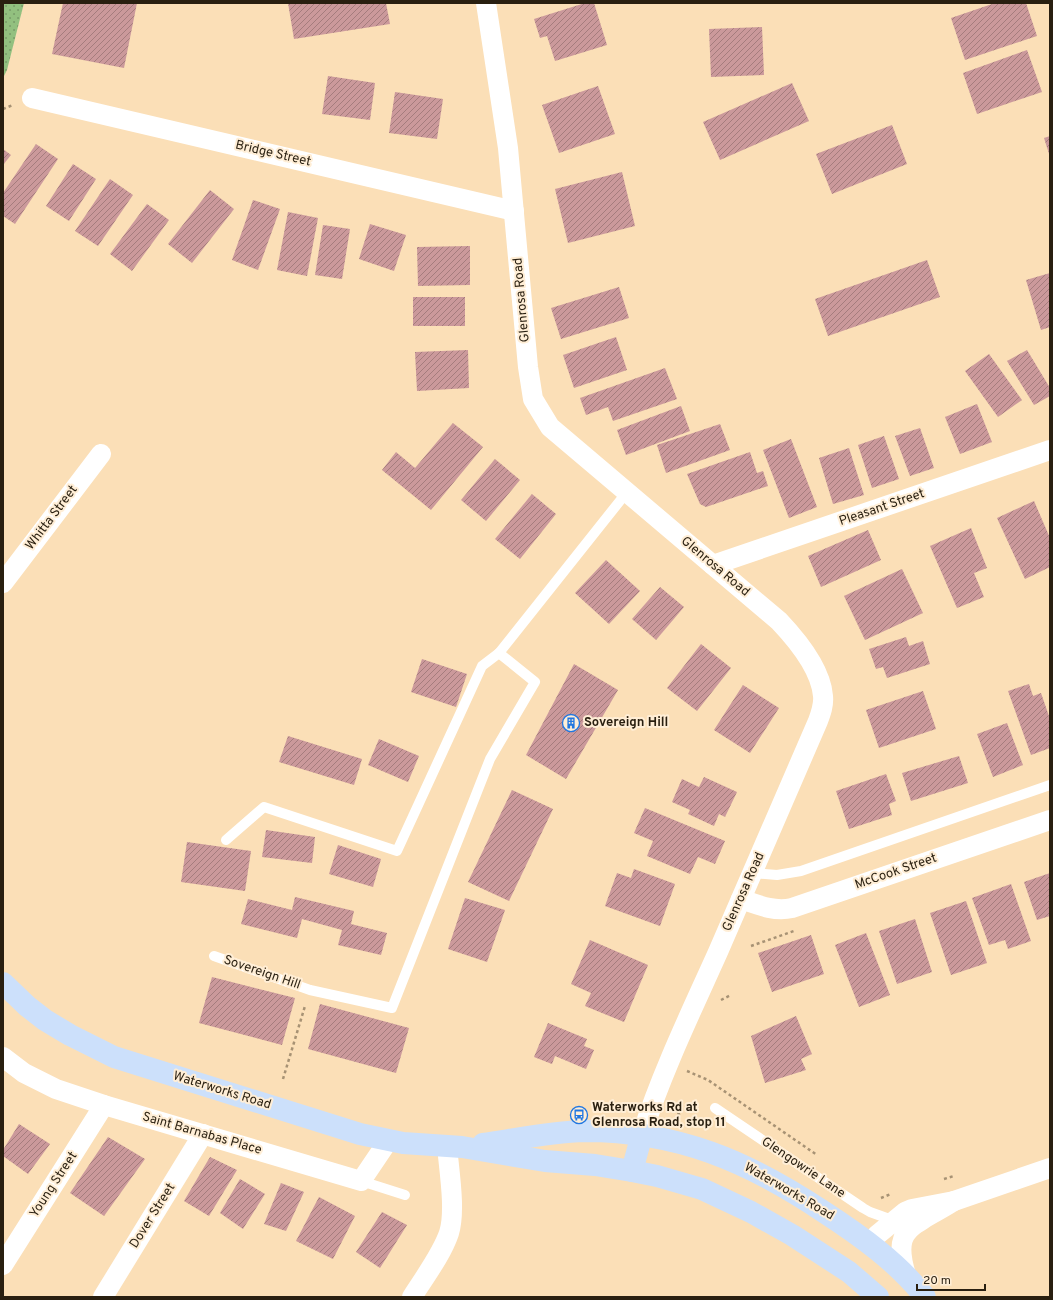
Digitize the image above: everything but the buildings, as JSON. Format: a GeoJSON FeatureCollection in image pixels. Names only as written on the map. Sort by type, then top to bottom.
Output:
{"type":"FeatureCollection","features":[{"type":"Feature","properties":{"kind":"main road","name":"Waterworks Road"},"geometry":{"type":"LineString","coordinates":[[3,984],[27,1006],[46,1020],[70,1035],[114,1057],[360,1134],[388,1141],[416,1145],[455,1147],[545,1161],[595,1165],[657,1176],[702,1189],[751,1212],[792,1235],[849,1272],[878,1297]]}},
{"type":"Feature","properties":{"kind":"main road","name":"Waterworks Road"},"geometry":{"type":"LineString","coordinates":[[455,1147],[561,1132],[642,1134],[686,1144],[744,1165],[799,1195],[871,1245],[906,1275],[925,1297]]}},
{"type":"Feature","properties":{"kind":"main road"},"geometry":{"type":"LineString","coordinates":[[632,1171],[642,1134]]}},
{"type":"Feature","properties":{"kind":"main road"},"geometry":{"type":"LineString","coordinates":[[871,1245],[871,1263],[878,1297]]}},
{"type":"Feature","properties":{"kind":"street","name":"Glenrosa Road"},"geometry":{"type":"LineString","coordinates":[[486,3],[508,148],[528,367],[533,398],[550,426],[779,621],[791,634],[814,668],[823,697],[822,709],[818,721],[753,873],[668,1063],[642,1134]]}},
{"type":"Feature","properties":{"kind":"street","name":"Bridge Street"},"geometry":{"type":"LineString","coordinates":[[32,98],[514,211]]}},
{"type":"Feature","properties":{"kind":"street","name":"Pleasant Street"},"geometry":{"type":"LineString","coordinates":[[713,565],[1050,450]]}},
{"type":"Feature","properties":{"kind":"street","name":"Whitta Street"},"geometry":{"type":"LineString","coordinates":[[3,583],[101,454]]}},
{"type":"Feature","properties":{"kind":"street","name":"McCook Street"},"geometry":{"type":"LineString","coordinates":[[741,899],[772,909],[792,908],[1050,820]]}},
{"type":"Feature","properties":{"kind":"street","name":"Saint Barnabas Place"},"geometry":{"type":"LineString","coordinates":[[3,1057],[16,1068],[32,1078],[56,1089],[104,1105],[361,1181]]}},
{"type":"Feature","properties":{"kind":"street","name":"Young Street"},"geometry":{"type":"LineString","coordinates":[[3,1265],[104,1105]]}},
{"type":"Feature","properties":{"kind":"street","name":"Dover Street"},"geometry":{"type":"LineString","coordinates":[[103,1297],[203,1134]]}},
{"type":"Feature","properties":{"kind":"street"},"geometry":{"type":"LineString","coordinates":[[361,1181],[388,1141]]}},
{"type":"Feature","properties":{"kind":"street"},"geometry":{"type":"LineString","coordinates":[[412,1297],[444,1246],[449,1233],[452,1211],[455,1147]]}},
{"type":"Feature","properties":{"kind":"street"},"geometry":{"type":"LineString","coordinates":[[906,1275],[902,1262],[901,1249],[903,1238],[901,1226],[902,1214],[912,1209],[997,1193],[1050,1168]]}},
{"type":"Feature","properties":{"kind":"street"},"geometry":{"type":"LineString","coordinates":[[871,1245],[878,1235],[901,1226]]}},
{"type":"Feature","properties":{"kind":"lane"},"geometry":{"type":"LineString","coordinates":[[226,840],[264,807],[397,851],[482,666],[499,653],[627,492]]}},
{"type":"Feature","properties":{"kind":"lane","name":"Sovereign Hill"},"geometry":{"type":"LineString","coordinates":[[214,956],[310,990],[392,1008],[490,759],[535,682],[499,653]]}},
{"type":"Feature","properties":{"kind":"lane"},"geometry":{"type":"LineString","coordinates":[[753,873],[777,875],[801,871],[1050,785]]}},
{"type":"Feature","properties":{"kind":"lane","name":"Glengowrie Lane"},"geometry":{"type":"LineString","coordinates":[[716,1108],[863,1208],[901,1226]]}},
{"type":"Feature","properties":{"kind":"lane"},"geometry":{"type":"LineString","coordinates":[[361,1181],[405,1194]]}},
{"type":"Feature","properties":{"kind":"path","name":"Sovereign Hill"},"geometry":{"type":"LineString","coordinates":[[283,1079],[310,990]]}},
{"type":"Feature","properties":{"kind":"path"},"geometry":{"type":"LineString","coordinates":[[685,1070],[708,1080],[822,1158]]}},
{"type":"Feature","properties":{"kind":"green space"},"geometry":{"type":"Polygon","coordinates":[[[3,3],[24,3],[7,70],[3,78],[3,3]]]}},
{"type":"Feature","properties":{"kind":"place","name":"Sovereign Hill"},"geometry":{"type":"Point","coordinates":[571,723]}},
{"type":"Feature","properties":{"kind":"place","name":"Waterworks Rd at Glenrosa Road, stop 11"},"geometry":{"type":"Point","coordinates":[579,1115]}}]}
